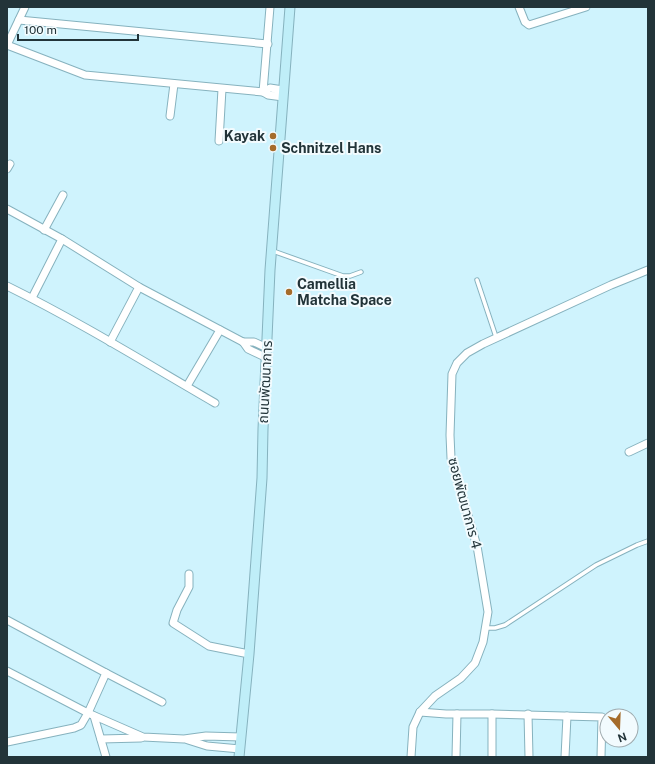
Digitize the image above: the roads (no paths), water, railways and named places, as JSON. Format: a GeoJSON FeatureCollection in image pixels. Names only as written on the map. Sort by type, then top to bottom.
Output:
{"type":"FeatureCollection","features":[{"type":"Feature","properties":{"kind":"street"},"geometry":{"type":"LineString","coordinates":[[25,7],[7,45],[85,75],[263,92],[270,88],[283,94]]}},
{"type":"Feature","properties":{"kind":"street"},"geometry":{"type":"LineString","coordinates":[[263,92],[270,7]]}},
{"type":"Feature","properties":{"kind":"street","name":"ถนนพัฒนาการ"},"geometry":{"type":"LineString","coordinates":[[240,753],[262,478],[272,250],[290,7]]}},
{"type":"Feature","properties":{"kind":"street"},"geometry":{"type":"LineString","coordinates":[[519,7],[525,22],[529,25],[586,7]]}},
{"type":"Feature","properties":{"kind":"street"},"geometry":{"type":"LineString","coordinates":[[19,20],[268,44]]}},
{"type":"Feature","properties":{"kind":"street"},"geometry":{"type":"LineString","coordinates":[[170,116],[174,84]]}},
{"type":"Feature","properties":{"kind":"street"},"geometry":{"type":"LineString","coordinates":[[219,141],[222,89]]}},
{"type":"Feature","properties":{"kind":"street"},"geometry":{"type":"LineString","coordinates":[[44,230],[63,195]]}},
{"type":"Feature","properties":{"kind":"street"},"geometry":{"type":"LineString","coordinates":[[7,209],[62,239],[139,287],[243,342],[248,349],[267,358]]}},
{"type":"Feature","properties":{"kind":"street"},"geometry":{"type":"LineString","coordinates":[[32,298],[62,239]]}},
{"type":"Feature","properties":{"kind":"street","name":"ซอยพัฒนาการ 4"},"geometry":{"type":"LineString","coordinates":[[411,757],[413,727],[420,712],[435,696],[460,678],[475,663],[483,642],[488,612],[477,546],[451,458],[450,435],[452,374],[457,363],[467,353],[496,337],[648,270]]}},
{"type":"Feature","properties":{"kind":"street"},"geometry":{"type":"LineString","coordinates":[[7,286],[32,298],[215,403]]}},
{"type":"Feature","properties":{"kind":"street"},"geometry":{"type":"LineString","coordinates":[[110,342],[139,287]]}},
{"type":"Feature","properties":{"kind":"street"},"geometry":{"type":"LineString","coordinates":[[186,386],[220,330]]}},
{"type":"Feature","properties":{"kind":"street"},"geometry":{"type":"LineString","coordinates":[[243,342],[254,342],[267,348]]}},
{"type":"Feature","properties":{"kind":"street"},"geometry":{"type":"LineString","coordinates":[[629,452],[648,443]]}},
{"type":"Feature","properties":{"kind":"street"},"geometry":{"type":"LineString","coordinates":[[189,574],[188,587],[172,623],[209,646],[249,654]]}},
{"type":"Feature","properties":{"kind":"street"},"geometry":{"type":"LineString","coordinates":[[7,620],[162,702]]}},
{"type":"Feature","properties":{"kind":"street"},"geometry":{"type":"LineString","coordinates":[[7,671],[91,714],[143,737]]}},
{"type":"Feature","properties":{"kind":"street"},"geometry":{"type":"LineString","coordinates":[[7,742],[74,728],[81,725],[91,714],[106,673]]}},
{"type":"Feature","properties":{"kind":"street"},"geometry":{"type":"LineString","coordinates":[[420,712],[446,714],[528,714],[602,717],[601,757]]}},
{"type":"Feature","properties":{"kind":"street"},"geometry":{"type":"LineString","coordinates":[[91,714],[106,757]]}},
{"type":"Feature","properties":{"kind":"street"},"geometry":{"type":"LineString","coordinates":[[456,757],[457,714]]}},
{"type":"Feature","properties":{"kind":"street"},"geometry":{"type":"LineString","coordinates":[[492,714],[492,757]]}},
{"type":"Feature","properties":{"kind":"street"},"geometry":{"type":"LineString","coordinates":[[528,714],[529,757]]}},
{"type":"Feature","properties":{"kind":"street"},"geometry":{"type":"LineString","coordinates":[[565,757],[567,716]]}},
{"type":"Feature","properties":{"kind":"street"},"geometry":{"type":"LineString","coordinates":[[100,739],[143,737],[184,739],[206,736],[241,737]]}},
{"type":"Feature","properties":{"kind":"street"},"geometry":{"type":"LineString","coordinates":[[184,739],[207,746],[240,753]]}},
{"type":"Feature","properties":{"kind":"lane"},"geometry":{"type":"LineString","coordinates":[[272,250],[343,276],[350,276],[361,272]]}},
{"type":"Feature","properties":{"kind":"lane"},"geometry":{"type":"LineString","coordinates":[[477,280],[496,337]]}},
{"type":"Feature","properties":{"kind":"lane"},"geometry":{"type":"LineString","coordinates":[[485,628],[495,628],[505,625],[596,565],[648,541]]}},
{"type":"Feature","properties":{"kind":"place","name":"Kayak"},"geometry":{"type":"Point","coordinates":[273,136]}},
{"type":"Feature","properties":{"kind":"place","name":"Schnitzel Hans"},"geometry":{"type":"Point","coordinates":[273,148]}},
{"type":"Feature","properties":{"kind":"place","name":"Camellia Matcha Space"},"geometry":{"type":"Point","coordinates":[289,292]}}]}
